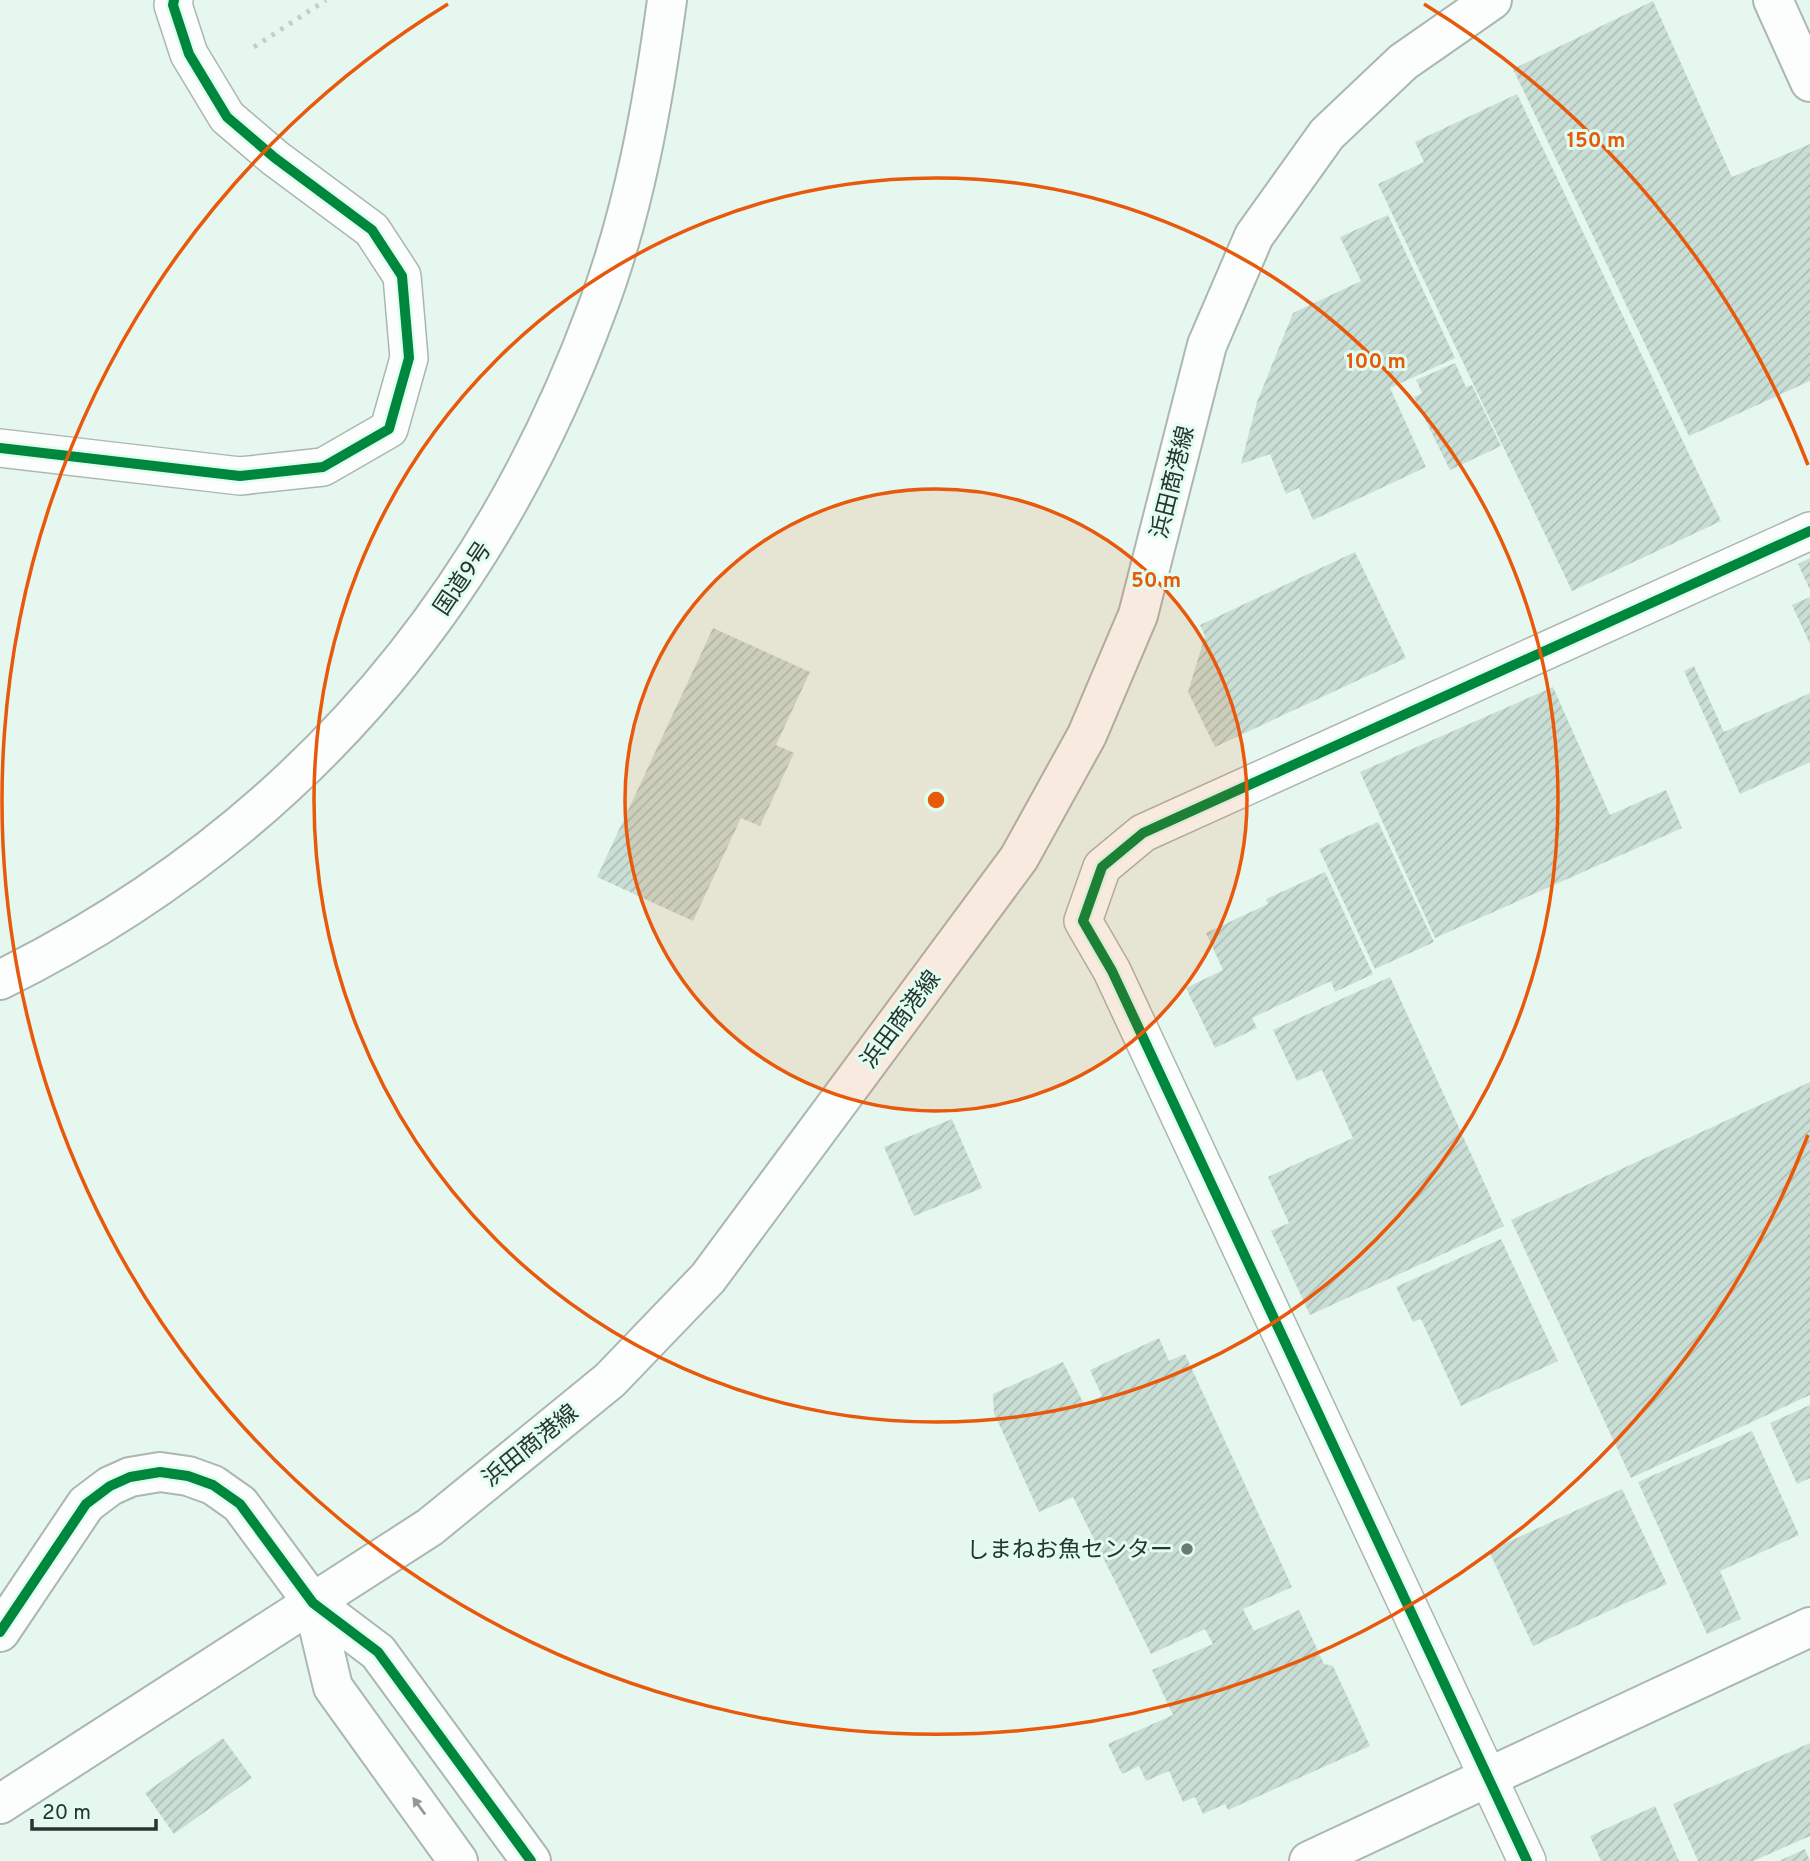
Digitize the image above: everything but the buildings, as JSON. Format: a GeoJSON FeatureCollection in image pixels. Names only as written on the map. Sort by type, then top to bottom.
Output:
{"type":"FeatureCollection","features":[{"type":"Feature","properties":{"kind":"main road","name":"国道9号"},"geometry":{"type":"LineString","coordinates":[[0,980],[57,952],[153,894],[226,836],[292,779],[357,714],[407,656],[454,593],[497,526],[536,454],[598,307],[638,168],[657,72],[667,0]]}},
{"type":"Feature","properties":{"kind":"main road","name":"浜田商港線"},"geometry":{"type":"LineString","coordinates":[[0,1804],[430,1527],[610,1380],[708,1278],[1019,858],[1087,735],[1138,615],[1207,345],[1254,236],[1327,134],[1403,62],[1492,0]]}},
{"type":"Feature","properties":{"kind":"main road"},"geometry":{"type":"LineString","coordinates":[[1773,0],[1810,82]]}},
{"type":"Feature","properties":{"kind":"main road"},"geometry":{"type":"LineString","coordinates":[[0,1632],[86,1504],[110,1486],[130,1477],[160,1472],[188,1476],[213,1485],[240,1504],[313,1603],[378,1652],[531,1861]]}},
{"type":"Feature","properties":{"kind":"main road"},"geometry":{"type":"LineString","coordinates":[[313,1603],[333,1687],[458,1861]]}},
{"type":"Feature","properties":{"kind":"main road"},"geometry":{"type":"LineString","coordinates":[[1309,1861],[1810,1627]]}},
{"type":"Feature","properties":{"kind":"street"},"geometry":{"type":"LineString","coordinates":[[0,448],[240,476],[323,467],[389,429],[409,358],[402,276],[372,230],[275,158],[227,117],[189,54],[173,5],[174,0]]}},
{"type":"Feature","properties":{"kind":"street"},"geometry":{"type":"LineString","coordinates":[[1527,1861],[1112,971],[1083,922],[1102,867],[1143,833],[1810,531]]}},
{"type":"Feature","properties":{"kind":"railway"},"geometry":{"type":"LineString","coordinates":[[254,47],[326,0]]}},
{"type":"Feature","properties":{"kind":"cycle path"},"geometry":{"type":"LineString","coordinates":[[0,448],[240,476],[323,467],[389,429],[409,358],[402,276],[372,230],[275,158],[227,117],[189,54],[173,5],[174,0]]}},
{"type":"Feature","properties":{"kind":"cycle path"},"geometry":{"type":"LineString","coordinates":[[1527,1861],[1112,971],[1083,921],[1102,867],[1143,833],[1810,531]]}},
{"type":"Feature","properties":{"kind":"cycle path"},"geometry":{"type":"LineString","coordinates":[[0,1632],[86,1504],[110,1486],[130,1477],[160,1472],[188,1476],[213,1485],[240,1504],[313,1603],[378,1652],[531,1861]]}},
{"type":"Feature","properties":{"kind":"place","name":"しまねお魚センター"},"geometry":{"type":"Point","coordinates":[1187,1549]}}]}
